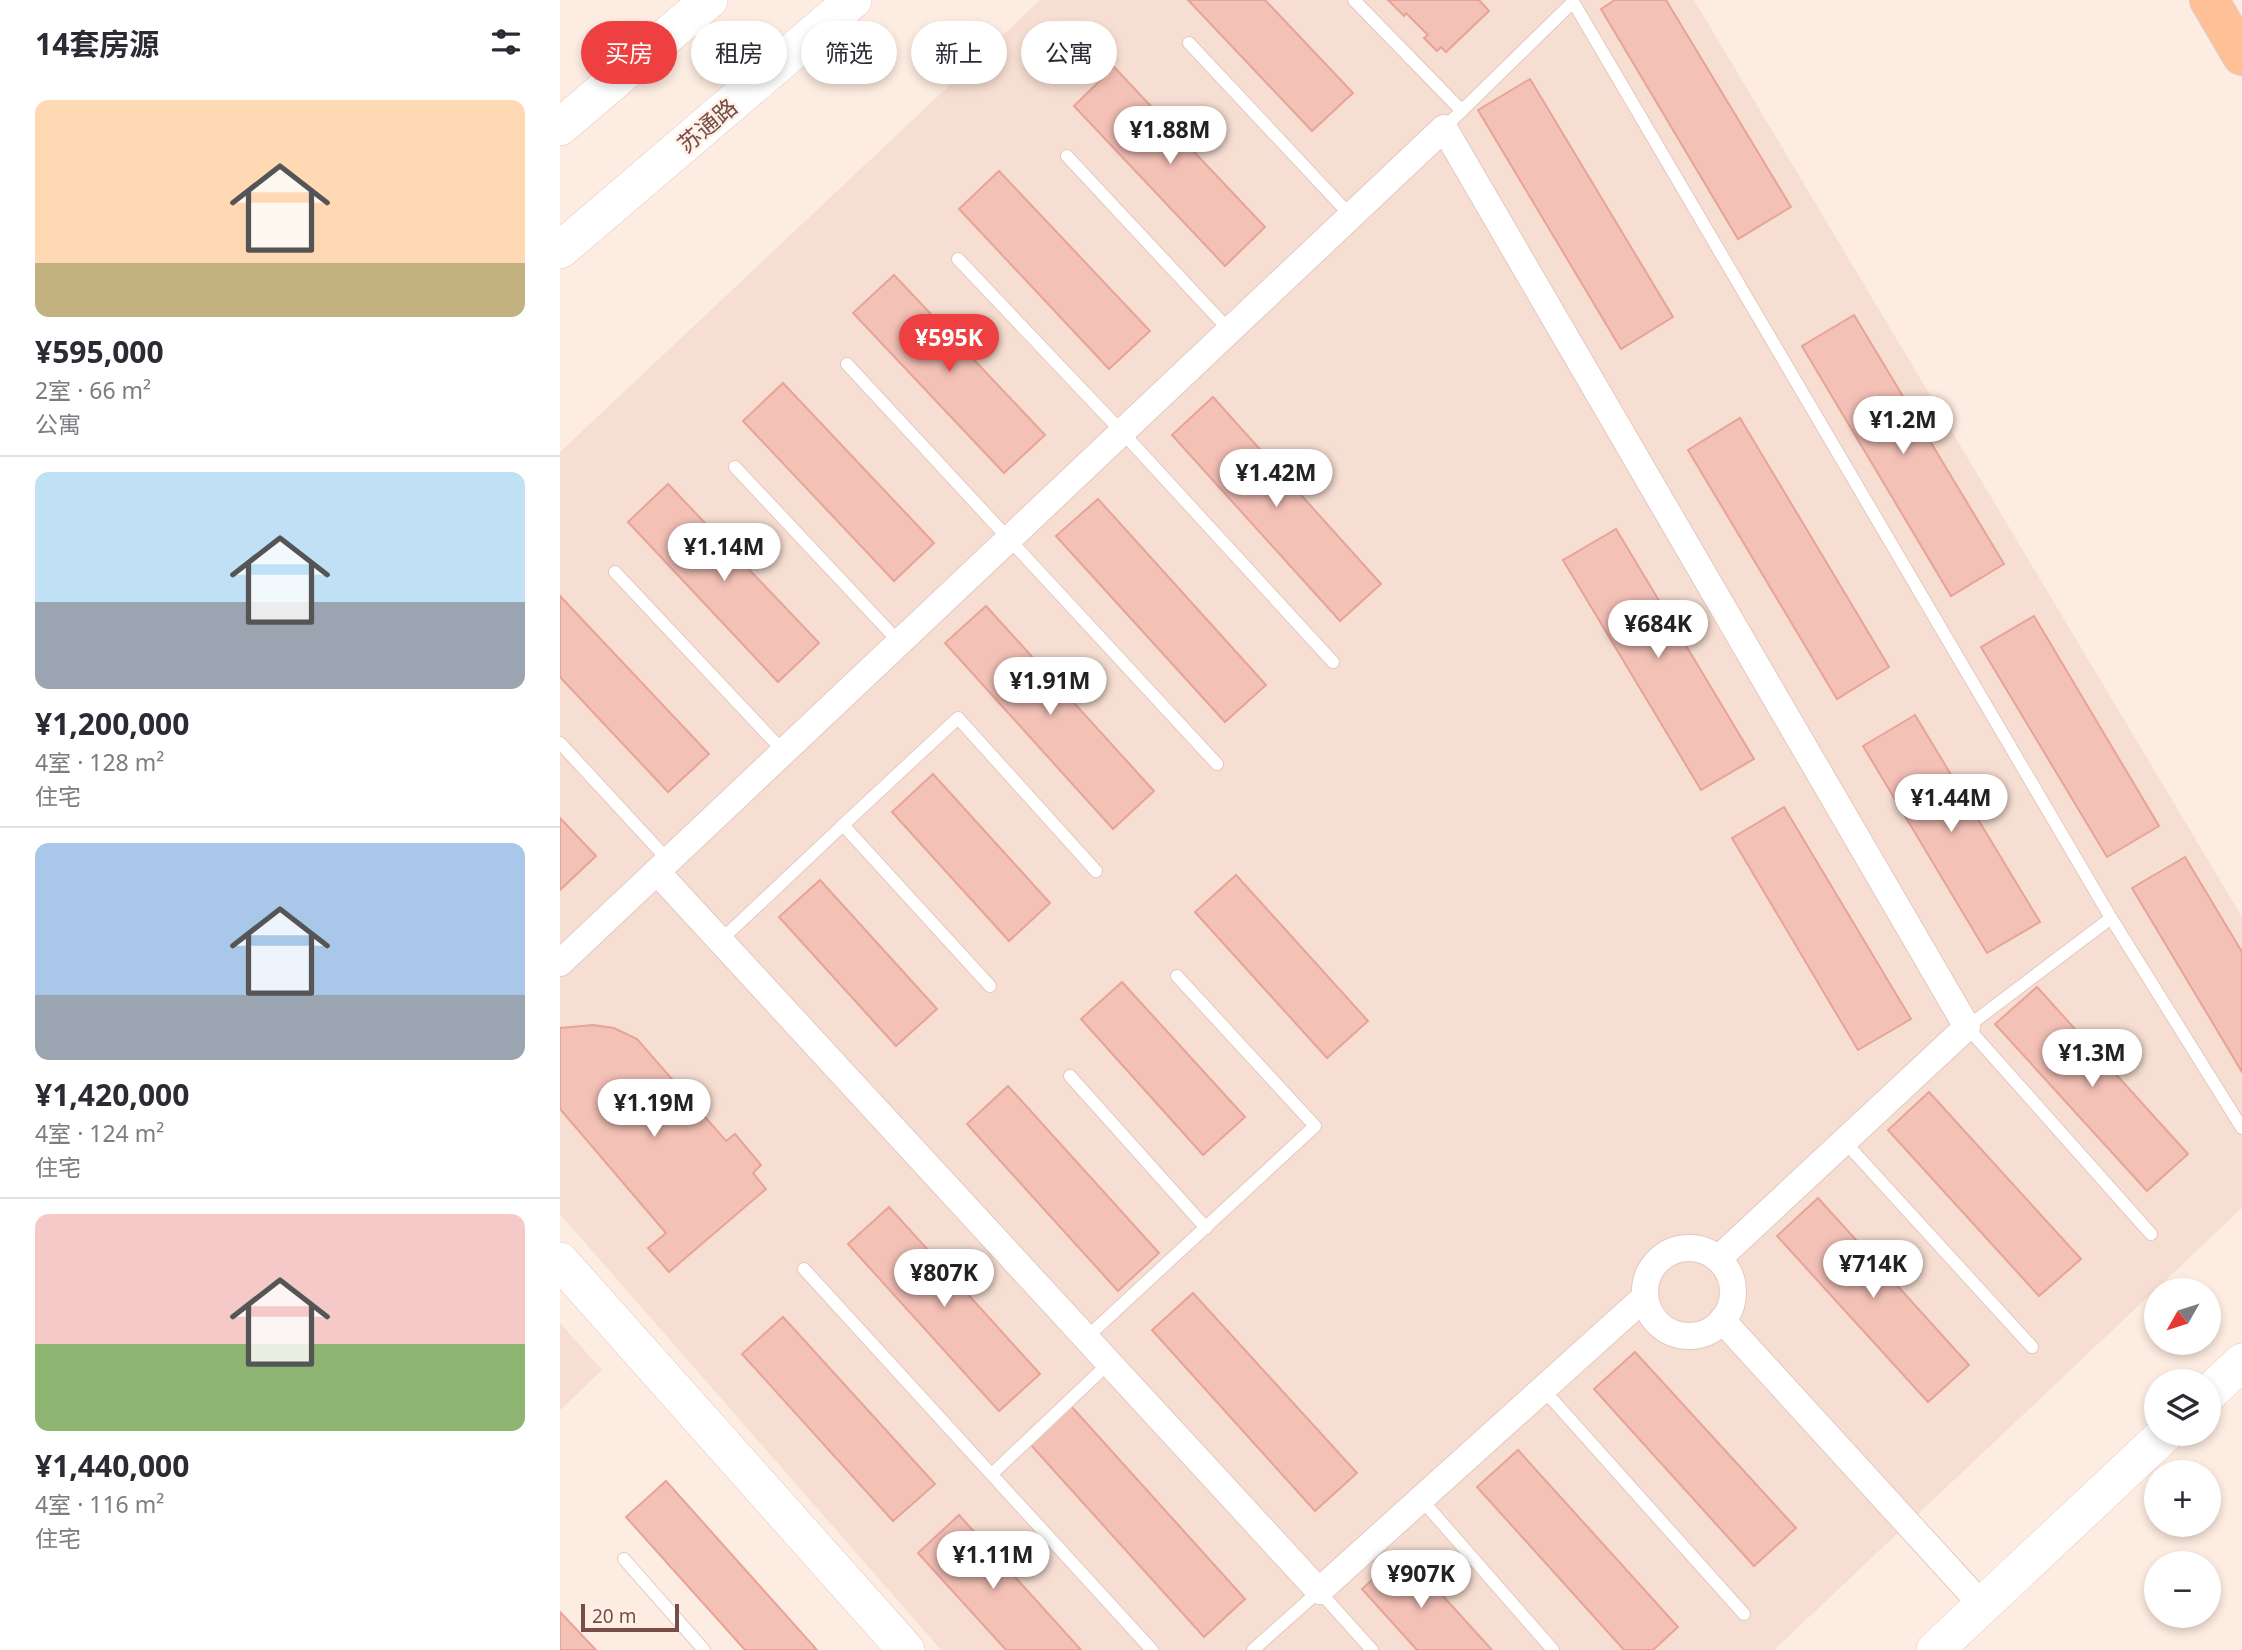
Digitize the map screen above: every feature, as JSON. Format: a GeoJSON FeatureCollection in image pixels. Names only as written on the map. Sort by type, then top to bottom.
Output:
{"type":"FeatureCollection","features":[{"type":"Feature","properties":{"kind":"main road"},"geometry":{"type":"LineString","coordinates":[[2208,0],[2242,56]]}},
{"type":"Feature","properties":{"kind":"street"},"geometry":{"type":"LineString","coordinates":[[560,127],[709,0]]}},
{"type":"Feature","properties":{"kind":"street","name":"苏通路"},"geometry":{"type":"LineString","coordinates":[[560,250],[853,0]]}},
{"type":"Feature","properties":{"kind":"street"},"geometry":{"type":"LineString","coordinates":[[560,963],[1453,119],[1967,1027],[1719,1258]]}},
{"type":"Feature","properties":{"kind":"street"},"geometry":{"type":"LineString","coordinates":[[664,867],[720,941],[1319,1591],[1645,1297]]}},
{"type":"Feature","properties":{"kind":"street"},"geometry":{"type":"LineString","coordinates":[[1688,1247],[1701,1248],[1719,1258],[1731,1275],[1734,1294],[1729,1313],[1715,1329],[1696,1336],[1677,1335],[1659,1324],[1650,1312],[1645,1297],[1646,1281],[1652,1267],[1662,1256],[1675,1249],[1688,1247]]}},
{"type":"Feature","properties":{"kind":"street"},"geometry":{"type":"LineString","coordinates":[[560,1261],[898,1647]]}},
{"type":"Feature","properties":{"kind":"street"},"geometry":{"type":"LineString","coordinates":[[1722,1320],[1983,1606]]}},
{"type":"Feature","properties":{"kind":"street"},"geometry":{"type":"LineString","coordinates":[[2221,1382],[2242,1362]]}},
{"type":"Feature","properties":{"kind":"street"},"geometry":{"type":"LineString","coordinates":[[1936,1650],[2152,1446]]}},
{"type":"Feature","properties":{"kind":"lane"},"geometry":{"type":"LineString","coordinates":[[1354,0],[1453,119],[1572,1],[2111,918],[2242,1128]]}},
{"type":"Feature","properties":{"kind":"lane"},"geometry":{"type":"LineString","coordinates":[[1189,43],[1351,216]]}},
{"type":"Feature","properties":{"kind":"lane"},"geometry":{"type":"LineString","coordinates":[[1067,156],[1230,331]]}},
{"type":"Feature","properties":{"kind":"lane"},"geometry":{"type":"LineString","coordinates":[[958,260],[1123,433],[1333,662]]}},
{"type":"Feature","properties":{"kind":"lane"},"geometry":{"type":"LineString","coordinates":[[847,364],[1217,764]]}},
{"type":"Feature","properties":{"kind":"lane"},"geometry":{"type":"LineString","coordinates":[[735,467],[900,643]]}},
{"type":"Feature","properties":{"kind":"lane"},"geometry":{"type":"LineString","coordinates":[[615,572],[785,752]]}},
{"type":"Feature","properties":{"kind":"lane"},"geometry":{"type":"LineString","coordinates":[[720,941],[958,718],[1097,871]]}},
{"type":"Feature","properties":{"kind":"lane"},"geometry":{"type":"LineString","coordinates":[[560,743],[664,867]]}},
{"type":"Feature","properties":{"kind":"lane"},"geometry":{"type":"LineString","coordinates":[[843,825],[990,986]]}},
{"type":"Feature","properties":{"kind":"lane"},"geometry":{"type":"LineString","coordinates":[[2111,918],[1967,1027],[2151,1234]]}},
{"type":"Feature","properties":{"kind":"lane"},"geometry":{"type":"LineString","coordinates":[[1086,1338],[1315,1126],[1177,976]]}},
{"type":"Feature","properties":{"kind":"lane"},"geometry":{"type":"LineString","coordinates":[[1070,1076],[1206,1227]]}},
{"type":"Feature","properties":{"kind":"lane"},"geometry":{"type":"LineString","coordinates":[[1844,1142],[2032,1347]]}},
{"type":"Feature","properties":{"kind":"lane"},"geometry":{"type":"LineString","coordinates":[[804,1269],[1152,1650]]}},
{"type":"Feature","properties":{"kind":"lane"},"geometry":{"type":"LineString","coordinates":[[992,1475],[1109,1363]]}},
{"type":"Feature","properties":{"kind":"lane"},"geometry":{"type":"LineString","coordinates":[[1543,1389],[1744,1614]]}},
{"type":"Feature","properties":{"kind":"lane"},"geometry":{"type":"LineString","coordinates":[[1421,1499],[1553,1650]]}},
{"type":"Feature","properties":{"kind":"lane"},"geometry":{"type":"LineString","coordinates":[[624,1559],[704,1650]]}},
{"type":"Feature","properties":{"kind":"lane"},"geometry":{"type":"LineString","coordinates":[[1253,1650],[1319,1591],[1372,1650]]}},
{"type":"Feature","properties":{"kind":"shaded area"},"geometry":{"type":"Polygon","coordinates":[[[1040,0],[1694,0],[2242,917],[2242,1208],[2168,1278],[2144,1278],[2144,1301],[1774,1650],[941,1650],[560,1214],[560,452],[951,84],[1007,84],[1007,31],[1040,0]]]}},
{"type":"Feature","properties":{"kind":"shaded area"},"geometry":{"type":"Polygon","coordinates":[[[560,1323],[602,1370],[560,1410],[560,1323]]]}},
{"type":"Feature","properties":{"kind":"building"},"geometry":{"type":"Polygon","coordinates":[[[1188,0],[1265,0],[1353,93],[1312,131],[1188,0]]]}},
{"type":"Feature","properties":{"kind":"building"},"geometry":{"type":"Polygon","coordinates":[[[1388,0],[1479,0],[1489,11],[1446,52],[1441,47],[1437,51],[1424,38],[1428,35],[1388,0]]]}},
{"type":"Feature","properties":{"kind":"building"},"geometry":{"type":"Polygon","coordinates":[[[1615,0],[1666,0],[1791,207],[1738,239],[1601,9],[1615,0]]]}},
{"type":"Feature","properties":{"kind":"building"},"geometry":{"type":"Polygon","coordinates":[[[1117,70],[1265,227],[1225,266],[1074,106],[1097,84],[1117,84],[1117,70]]]}},
{"type":"Feature","properties":{"kind":"building"},"geometry":{"type":"Polygon","coordinates":[[[1530,79],[1673,317],[1621,349],[1478,110],[1530,79]]]}},
{"type":"Feature","properties":{"kind":"building"},"geometry":{"type":"Polygon","coordinates":[[[999,171],[1150,331],[1109,369],[959,209],[999,171]]]}},
{"type":"Feature","properties":{"kind":"building"},"geometry":{"type":"Polygon","coordinates":[[[894,275],[1045,435],[1004,473],[853,313],[894,275]]]}},
{"type":"Feature","properties":{"kind":"building"},"geometry":{"type":"Polygon","coordinates":[[[1854,315],[2004,564],[1951,596],[1802,346],[1854,315]]]}},
{"type":"Feature","properties":{"kind":"building"},"geometry":{"type":"Polygon","coordinates":[[[783,383],[934,543],[894,581],[743,421],[783,383]]]}},
{"type":"Feature","properties":{"kind":"building"},"geometry":{"type":"Polygon","coordinates":[[[1213,397],[1381,584],[1340,621],[1172,435],[1213,397]]]}},
{"type":"Feature","properties":{"kind":"building"},"geometry":{"type":"Polygon","coordinates":[[[1740,418],[1889,667],[1837,699],[1688,450],[1740,418]]]}},
{"type":"Feature","properties":{"kind":"building"},"geometry":{"type":"Polygon","coordinates":[[[668,484],[819,643],[778,682],[628,522],[668,484]]]}},
{"type":"Feature","properties":{"kind":"building"},"geometry":{"type":"Polygon","coordinates":[[[1098,499],[1266,685],[1225,722],[1056,536],[1098,499]]]}},
{"type":"Feature","properties":{"kind":"building"},"geometry":{"type":"Polygon","coordinates":[[[1616,529],[1754,759],[1701,790],[1563,560],[1616,529]]]}},
{"type":"Feature","properties":{"kind":"building"},"geometry":{"type":"Polygon","coordinates":[[[560,596],[709,754],[668,792],[560,677],[560,596]]]}},
{"type":"Feature","properties":{"kind":"building"},"geometry":{"type":"Polygon","coordinates":[[[986,606],[1154,791],[1113,829],[945,643],[986,606]]]}},
{"type":"Feature","properties":{"kind":"building"},"geometry":{"type":"Polygon","coordinates":[[[2034,616],[2159,826],[2107,857],[1981,647],[2034,616]]]}},
{"type":"Feature","properties":{"kind":"building"},"geometry":{"type":"Polygon","coordinates":[[[1915,715],[2040,922],[1987,953],[1863,746],[1915,715]]]}},
{"type":"Feature","properties":{"kind":"building"},"geometry":{"type":"Polygon","coordinates":[[[933,774],[1050,903],[1009,941],[892,812],[933,774]]]}},
{"type":"Feature","properties":{"kind":"building"},"geometry":{"type":"Polygon","coordinates":[[[1784,807],[1911,1019],[1858,1050],[1732,838],[1784,807]]]}},
{"type":"Feature","properties":{"kind":"building"},"geometry":{"type":"Polygon","coordinates":[[[560,818],[596,856],[560,890],[560,818]]]}},
{"type":"Feature","properties":{"kind":"building"},"geometry":{"type":"Polygon","coordinates":[[[2185,857],[2242,952],[2242,1072],[2132,888],[2185,857]]]}},
{"type":"Feature","properties":{"kind":"building"},"geometry":{"type":"Polygon","coordinates":[[[1236,875],[1368,1021],[1327,1058],[1195,912],[1236,875]]]}},
{"type":"Feature","properties":{"kind":"building"},"geometry":{"type":"Polygon","coordinates":[[[820,880],[937,1009],[896,1046],[779,917],[820,880]]]}},
{"type":"Feature","properties":{"kind":"building"},"geometry":{"type":"Polygon","coordinates":[[[1122,982],[1245,1117],[1203,1155],[1081,1019],[1122,982]]]}},
{"type":"Feature","properties":{"kind":"building"},"geometry":{"type":"Polygon","coordinates":[[[2037,987],[2188,1154],[2147,1191],[1995,1024],[2037,987]]]}},
{"type":"Feature","properties":{"kind":"building"},"geometry":{"type":"Polygon","coordinates":[[[593,1025],[614,1028],[637,1039],[726,1141],[735,1134],[761,1165],[753,1173],[766,1189],[669,1272],[648,1248],[666,1233],[560,1109],[560,1028],[593,1025]]]}},
{"type":"Feature","properties":{"kind":"building"},"geometry":{"type":"Polygon","coordinates":[[[1008,1086],[1159,1253],[1118,1291],[967,1124],[1008,1086]]]}},
{"type":"Feature","properties":{"kind":"building"},"geometry":{"type":"Polygon","coordinates":[[[1929,1092],[2081,1259],[2039,1296],[1888,1130],[1929,1092]]]}},
{"type":"Feature","properties":{"kind":"building"},"geometry":{"type":"Polygon","coordinates":[[[1818,1198],[1969,1365],[1928,1402],[1777,1236],[1818,1198]]]}},
{"type":"Feature","properties":{"kind":"building"},"geometry":{"type":"Polygon","coordinates":[[[889,1207],[1040,1374],[999,1411],[848,1244],[889,1207]]]}},
{"type":"Feature","properties":{"kind":"building"},"geometry":{"type":"Polygon","coordinates":[[[1193,1293],[1357,1473],[1315,1511],[1152,1330],[1193,1293]]]}},
{"type":"Feature","properties":{"kind":"building"},"geometry":{"type":"Polygon","coordinates":[[[783,1317],[935,1484],[893,1521],[742,1354],[783,1317]]]}},
{"type":"Feature","properties":{"kind":"building"},"geometry":{"type":"Polygon","coordinates":[[[1635,1352],[1796,1528],[1754,1566],[1594,1389],[1635,1352]]]}},
{"type":"Feature","properties":{"kind":"building"},"geometry":{"type":"Polygon","coordinates":[[[1071,1406],[1245,1599],[1204,1637],[1030,1444],[1071,1406]]]}},
{"type":"Feature","properties":{"kind":"building"},"geometry":{"type":"Polygon","coordinates":[[[1518,1450],[1678,1627],[1653,1650],[1624,1650],[1477,1487],[1518,1450]]]}},
{"type":"Feature","properties":{"kind":"building"},"geometry":{"type":"Polygon","coordinates":[[[666,1481],[817,1650],[745,1650],[626,1517],[666,1481]]]}},
{"type":"Feature","properties":{"kind":"building"},"geometry":{"type":"Polygon","coordinates":[[[959,1515],[1081,1650],[1006,1650],[918,1553],[959,1515]]]}},
{"type":"Feature","properties":{"kind":"building"},"geometry":{"type":"Polygon","coordinates":[[[1403,1552],[1492,1650],[1417,1650],[1362,1589],[1403,1552]]]}},
{"type":"Feature","properties":{"kind":"building"},"geometry":{"type":"Polygon","coordinates":[[[560,1612],[596,1650],[560,1650],[560,1612]]]}}]}
